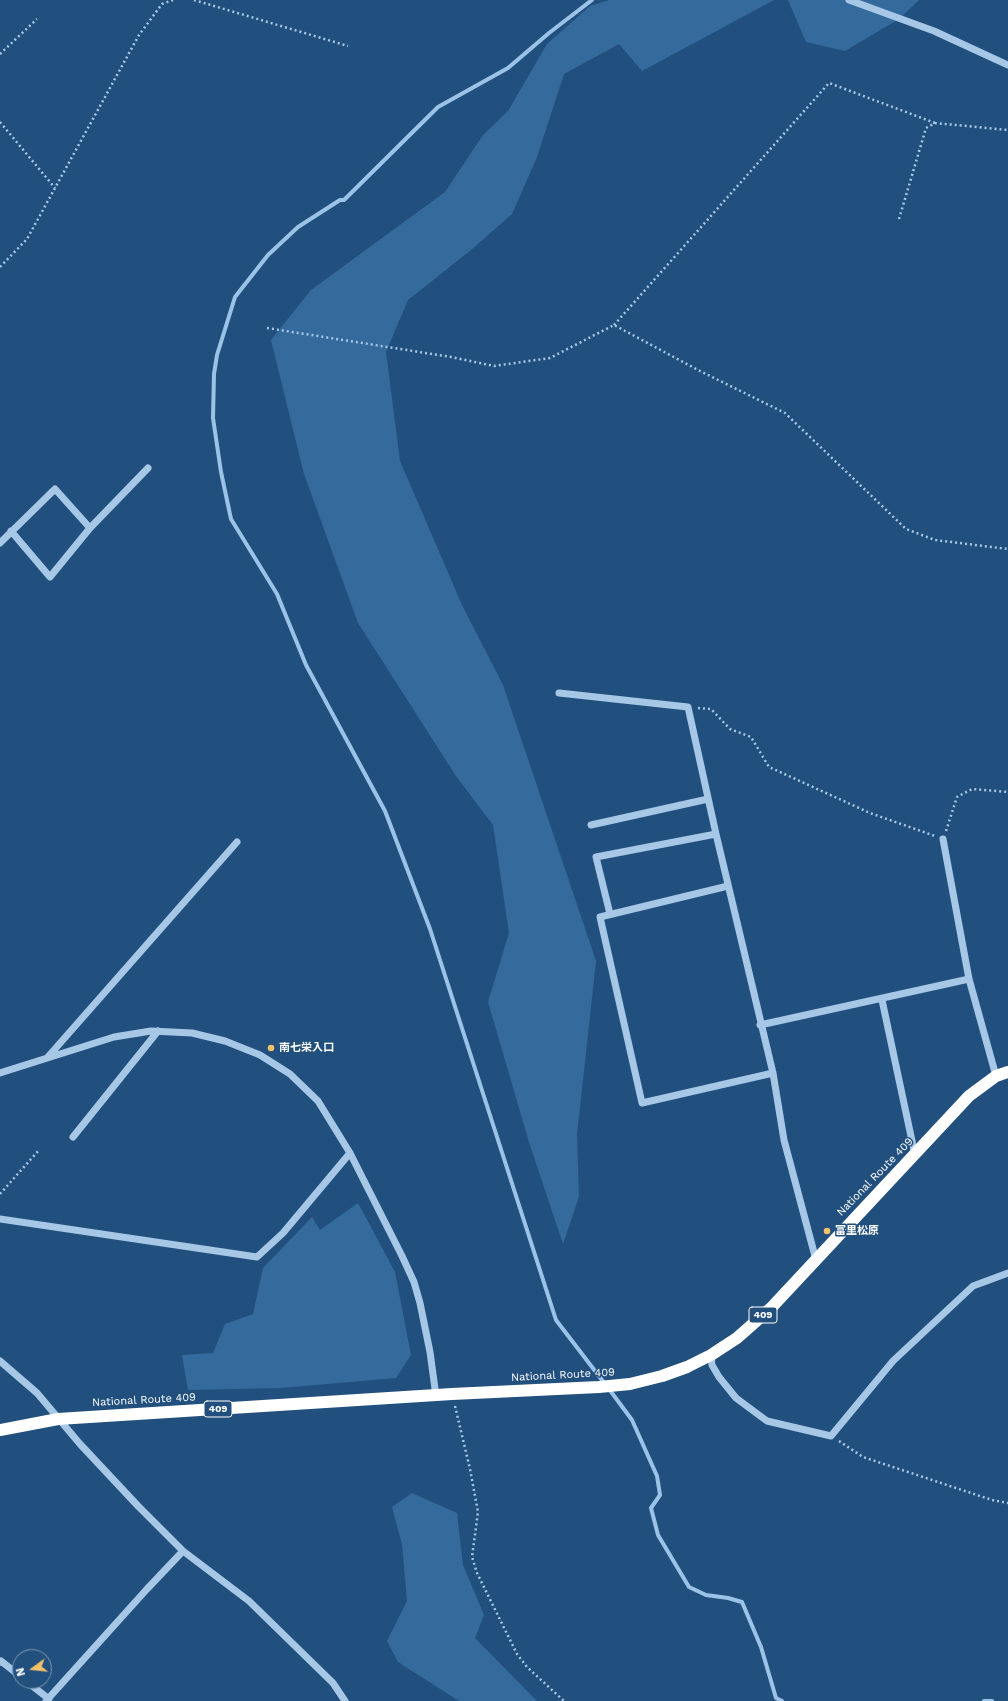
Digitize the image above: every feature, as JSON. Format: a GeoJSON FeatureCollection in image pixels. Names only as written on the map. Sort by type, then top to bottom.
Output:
{"type":"FeatureCollection","features":[{"type":"Feature","properties":{"kind":"highway","name":"National Route 409"},"geometry":{"type":"LineString","coordinates":[[0,1430],[58,1419],[630,1384],[687,1367],[737,1338],[771,1308],[969,1096],[996,1076],[1008,1072]]}},
{"type":"Feature","properties":{"kind":"street"},"geometry":{"type":"LineString","coordinates":[[849,0],[934,31],[1008,65]]}},
{"type":"Feature","properties":{"kind":"street"},"geometry":{"type":"LineString","coordinates":[[12,531],[50,577],[90,528],[148,468]]}},
{"type":"Feature","properties":{"kind":"street"},"geometry":{"type":"LineString","coordinates":[[0,543],[55,489],[90,528]]}},
{"type":"Feature","properties":{"kind":"street"},"geometry":{"type":"LineString","coordinates":[[559,693],[688,707],[760,1025],[773,1073],[784,1140],[816,1260]]}},
{"type":"Feature","properties":{"kind":"street"},"geometry":{"type":"LineString","coordinates":[[591,825],[708,799]]}},
{"type":"Feature","properties":{"kind":"street"},"geometry":{"type":"LineString","coordinates":[[610,914],[596,857],[716,834]]}},
{"type":"Feature","properties":{"kind":"street"},"geometry":{"type":"LineString","coordinates":[[944,839],[969,979],[996,1076]]}},
{"type":"Feature","properties":{"kind":"street"},"geometry":{"type":"LineString","coordinates":[[47,1058],[237,842]]}},
{"type":"Feature","properties":{"kind":"street"},"geometry":{"type":"LineString","coordinates":[[728,886],[600,917],[642,1104],[773,1073]]}},
{"type":"Feature","properties":{"kind":"street"},"geometry":{"type":"LineString","coordinates":[[760,1025],[882,1000],[969,979]]}},
{"type":"Feature","properties":{"kind":"street"},"geometry":{"type":"LineString","coordinates":[[882,1000],[915,1155]]}},
{"type":"Feature","properties":{"kind":"street"},"geometry":{"type":"LineString","coordinates":[[73,1137],[158,1031]]}},
{"type":"Feature","properties":{"kind":"street"},"geometry":{"type":"LineString","coordinates":[[0,1073],[114,1037],[158,1031],[192,1033],[225,1041],[260,1055],[290,1074],[318,1101],[350,1153],[414,1282],[430,1352],[436,1396]]}},
{"type":"Feature","properties":{"kind":"street"},"geometry":{"type":"LineString","coordinates":[[0,1219],[257,1257],[283,1233],[350,1153]]}},
{"type":"Feature","properties":{"kind":"street"},"geometry":{"type":"LineString","coordinates":[[710,1355],[712,1366],[736,1398],[767,1421],[831,1436],[893,1361],[973,1286],[1008,1273]]}},
{"type":"Feature","properties":{"kind":"street"},"geometry":{"type":"LineString","coordinates":[[0,1361],[37,1393],[58,1419],[138,1506],[183,1551],[249,1601],[333,1683],[345,1701]]}},
{"type":"Feature","properties":{"kind":"street"},"geometry":{"type":"LineString","coordinates":[[35,1689],[48,1700],[183,1551]]}},
{"type":"Feature","properties":{"kind":"street"},"geometry":{"type":"LineString","coordinates":[[0,1662],[1,1661],[12,1670]]}},
{"type":"Feature","properties":{"kind":"path"},"geometry":{"type":"LineString","coordinates":[[0,266],[27,239],[139,35],[162,4],[173,0]]}},
{"type":"Feature","properties":{"kind":"path"},"geometry":{"type":"LineString","coordinates":[[194,0],[348,46]]}},
{"type":"Feature","properties":{"kind":"path"},"geometry":{"type":"LineString","coordinates":[[0,54],[37,18]]}},
{"type":"Feature","properties":{"kind":"path"},"geometry":{"type":"LineString","coordinates":[[267,328],[451,357],[494,366],[550,358],[614,325],[829,84],[935,123],[1008,130]]}},
{"type":"Feature","properties":{"kind":"path"},"geometry":{"type":"LineString","coordinates":[[0,122],[55,188]]}},
{"type":"Feature","properties":{"kind":"path"},"geometry":{"type":"LineString","coordinates":[[899,219],[926,128],[935,123]]}},
{"type":"Feature","properties":{"kind":"path"},"geometry":{"type":"LineString","coordinates":[[614,325],[698,370],[785,413],[906,529],[935,540],[1008,549]]}},
{"type":"Feature","properties":{"kind":"path"},"geometry":{"type":"LineString","coordinates":[[688,707],[711,709],[730,729],[752,737],[769,767],[870,813],[944,839],[957,797],[972,788],[1008,792]]}},
{"type":"Feature","properties":{"kind":"path"},"geometry":{"type":"LineString","coordinates":[[0,1194],[39,1150]]}},
{"type":"Feature","properties":{"kind":"path"},"geometry":{"type":"LineString","coordinates":[[452,1394],[470,1469],[478,1512],[472,1557],[477,1573],[516,1654],[527,1667],[564,1701]]}},
{"type":"Feature","properties":{"kind":"path"},"geometry":{"type":"LineString","coordinates":[[831,1436],[863,1457],[1008,1504]]}},
{"type":"Feature","properties":{"kind":"shaded area"},"geometry":{"type":"Polygon","coordinates":[[[609,0],[774,0],[642,71],[619,44],[564,74],[537,157],[512,214],[471,250],[408,300],[386,352],[400,461],[462,605],[503,685],[596,961],[577,1135],[579,1197],[563,1244],[529,1142],[488,1002],[509,933],[493,825],[456,776],[358,623],[304,474],[271,340],[311,290],[445,192],[483,135],[508,111],[547,44],[590,6],[609,0]]]}},
{"type":"Feature","properties":{"kind":"shaded area"},"geometry":{"type":"Polygon","coordinates":[[[788,0],[919,0],[899,19],[845,51],[806,42],[788,0]]]}},
{"type":"Feature","properties":{"kind":"shaded area"},"geometry":{"type":"Polygon","coordinates":[[[358,1203],[395,1272],[411,1355],[396,1378],[281,1388],[188,1390],[182,1355],[213,1353],[225,1324],[253,1314],[263,1268],[312,1217],[320,1230],[358,1203]]]}},
{"type":"Feature","properties":{"kind":"shaded area"},"geometry":{"type":"Polygon","coordinates":[[[412,1493],[457,1513],[463,1565],[484,1615],[475,1638],[537,1701],[459,1701],[398,1662],[387,1641],[407,1601],[402,1544],[392,1507],[412,1493]]]}},
{"type":"Feature","properties":{"kind":"waterway"},"geometry":{"type":"LineString","coordinates":[[592,0],[549,33],[508,68],[438,107],[344,200],[340,200],[298,227],[268,255],[235,297],[217,355],[214,374],[213,418],[221,472],[231,519],[277,594],[306,665],[385,811],[430,929],[556,1320],[605,1384]]}},
{"type":"Feature","properties":{"kind":"waterway"},"geometry":{"type":"LineString","coordinates":[[609,1389],[632,1420],[657,1476],[660,1495],[651,1508],[658,1535],[689,1587],[706,1595],[728,1598],[742,1602],[761,1647],[776,1698],[782,1701]]}},
{"type":"Feature","properties":{"kind":"waterway"},"geometry":{"type":"LineString","coordinates":[[984,1701],[992,1701]]}},
{"type":"Feature","properties":{"kind":"place","name":"南七栄入口"},"geometry":{"type":"Point","coordinates":[271,1048]}},
{"type":"Feature","properties":{"kind":"place","name":"富里松原"},"geometry":{"type":"Point","coordinates":[827,1231]}}]}
